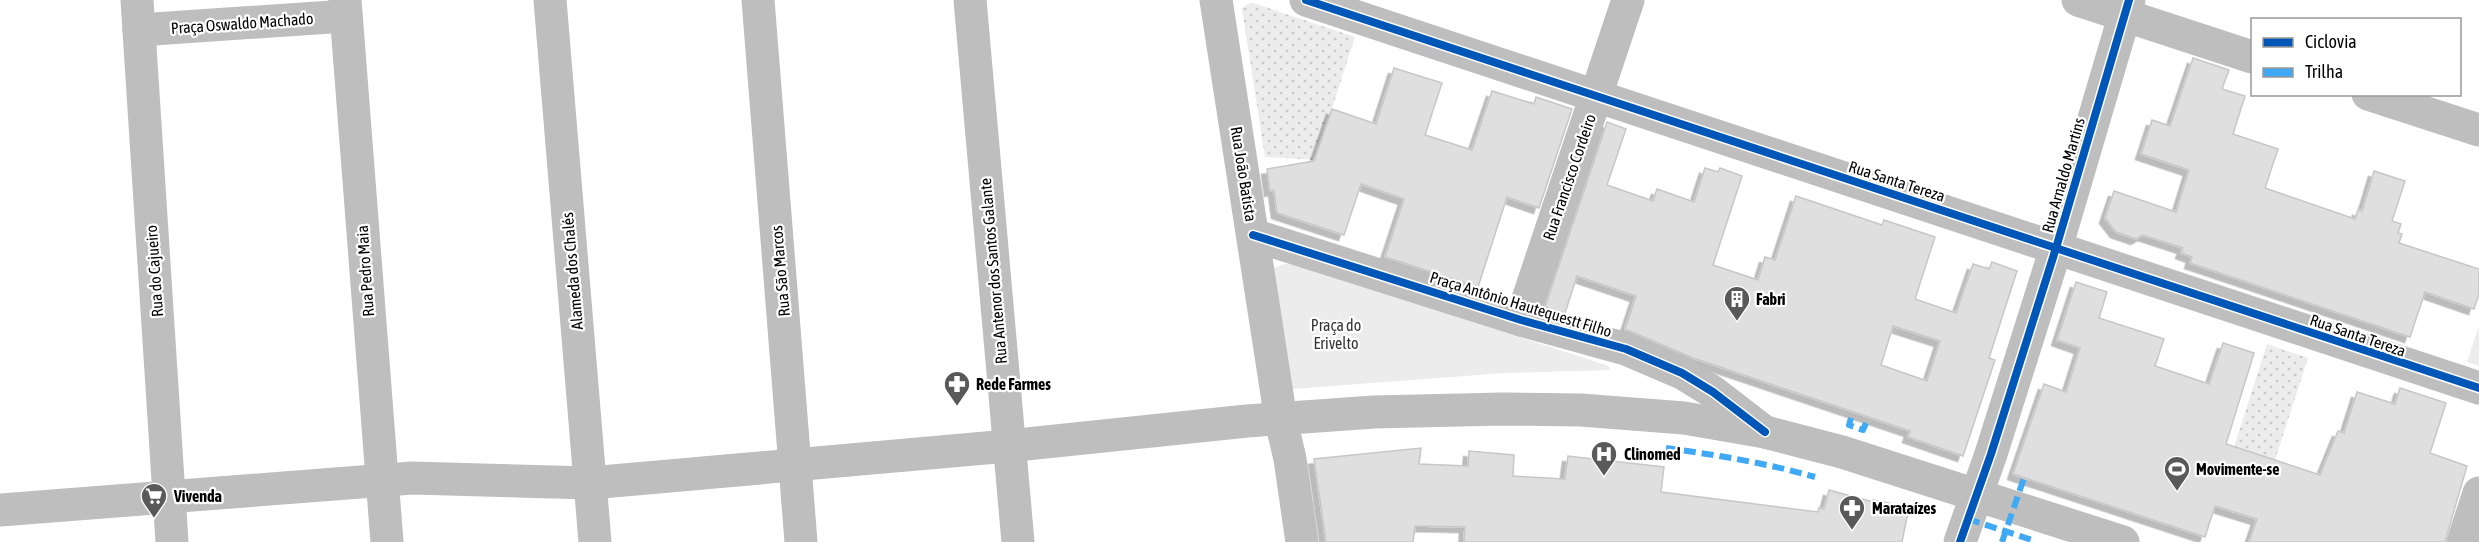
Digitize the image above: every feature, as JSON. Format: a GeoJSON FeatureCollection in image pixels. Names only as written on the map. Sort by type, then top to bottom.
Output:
{"type":"FeatureCollection","features":[{"type":"Feature","properties":{"kind":"street","name":"Alameda dos Chalés"},"geometry":{"type":"LineString","coordinates":[[550,0],[595,542]]}},
{"type":"Feature","properties":{"kind":"street","name":"Rua São Marcos"},"geometry":{"type":"LineString","coordinates":[[758,0],[801,542]]}},
{"type":"Feature","properties":{"kind":"street","name":"Rua Antenor dos Santos Galante"},"geometry":{"type":"LineString","coordinates":[[970,0],[1018,542]]}},
{"type":"Feature","properties":{"kind":"street","name":"Rua João Batista"},"geometry":{"type":"LineString","coordinates":[[1216,0],[1302,542]]}},
{"type":"Feature","properties":{"kind":"street","name":"Rua Santa Tereza"},"geometry":{"type":"LineString","coordinates":[[1306,0],[2479,388]]}},
{"type":"Feature","properties":{"kind":"street","name":"Rua Francisco Cordeiro"},"geometry":{"type":"LineString","coordinates":[[1521,320],[1628,0]]}},
{"type":"Feature","properties":{"kind":"street"},"geometry":{"type":"LineString","coordinates":[[2078,0],[2127,8],[2251,56]]}},
{"type":"Feature","properties":{"kind":"street","name":"Praça Oswaldo Machado"},"geometry":{"type":"LineString","coordinates":[[138,15],[345,8]]}},
{"type":"Feature","properties":{"kind":"street","name":"Rua Pedro Maia"},"geometry":{"type":"LineString","coordinates":[[345,8],[387,542]]}},
{"type":"Feature","properties":{"kind":"street","name":"Rua Arnaldo Martins"},"geometry":{"type":"LineString","coordinates":[[1960,542],[2056,248],[2127,8]]}},
{"type":"Feature","properties":{"kind":"street","name":"Rua do Cajueiro"},"geometry":{"type":"LineString","coordinates":[[138,15],[172,542]]}},
{"type":"Feature","properties":{"kind":"street"},"geometry":{"type":"LineString","coordinates":[[2374,96],[2479,130]]}},
{"type":"Feature","properties":{"kind":"street","name":"Praça Antônio Hautequestt Filho"},"geometry":{"type":"LineString","coordinates":[[1253,235],[1521,320],[1626,349],[1661,364],[1713,392],[1765,432]]}},
{"type":"Feature","properties":{"kind":"street"},"geometry":{"type":"LineString","coordinates":[[0,510],[412,478],[590,483],[1374,412],[1570,410],[1684,418],[1765,432],[1842,452],[2123,542]]}},
{"type":"Feature","properties":{"kind":"street"},"geometry":{"type":"LineString","coordinates":[[2463,542],[2479,494]]}},
{"type":"Feature","properties":{"kind":"green space"},"geometry":{"type":"Polygon","coordinates":[[[1253,3],[1355,37],[1317,160],[1265,157],[1242,9],[1253,3]]]}},
{"type":"Feature","properties":{"kind":"green space","name":"Praça do Erivelto"},"geometry":{"type":"Polygon","coordinates":[[[1285,264],[1297,265],[1609,366],[1610,370],[1505,373],[1292,389],[1271,269],[1285,264]]]}},
{"type":"Feature","properties":{"kind":"green space"},"geometry":{"type":"Polygon","coordinates":[[[2479,326],[2479,366],[2467,362],[2479,326]]]}},
{"type":"Feature","properties":{"kind":"green space"},"geometry":{"type":"Polygon","coordinates":[[[2267,344],[2308,358],[2275,460],[2234,447],[2267,344]]]}},
{"type":"Feature","properties":{"kind":"building"},"geometry":{"type":"Polygon","coordinates":[[[2193,58],[2229,70],[2222,89],[2245,96],[2233,134],[2278,149],[2265,188],[2355,219],[2358,210],[2362,211],[2374,171],[2405,181],[2392,221],[2401,224],[2398,233],[2402,234],[2399,243],[2479,269],[2479,294],[2474,309],[2425,292],[2410,337],[2190,263],[2192,257],[2181,253],[2183,248],[2143,235],[2136,239],[2116,232],[2105,218],[2114,191],[2176,212],[2189,170],[2141,154],[2152,120],[2170,126],[2193,58]]]}},
{"type":"Feature","properties":{"kind":"building"},"geometry":{"type":"Polygon","coordinates":[[[1394,68],[1442,83],[1425,135],[1472,150],[1492,91],[1534,104],[1536,97],[1572,109],[1539,208],[1507,197],[1478,287],[1385,257],[1404,199],[1361,184],[1344,235],[1277,213],[1274,190],[1270,191],[1267,169],[1314,161],[1332,109],[1376,124],[1394,68]]]}},
{"type":"Feature","properties":{"kind":"building"},"geometry":{"type":"Polygon","coordinates":[[[1607,122],[1626,129],[1607,185],[1653,201],[1657,189],[1694,202],[1705,168],[1718,172],[1720,168],[1742,176],[1713,265],[1758,280],[1765,257],[1775,260],[1796,196],[1882,225],[1884,220],[1935,237],[1915,299],[1956,313],[1973,264],[1989,269],[1992,262],[2017,271],[1989,358],[1995,360],[1963,456],[1908,437],[1910,431],[1693,358],[1625,329],[1636,296],[1577,276],[1565,313],[1545,307],[1607,122]],[[1893,326],[1881,365],[1927,381],[1940,341],[1893,326]]]}},
{"type":"Feature","properties":{"kind":"building"},"geometry":{"type":"Polygon","coordinates":[[[2076,282],[2107,292],[2099,318],[2164,339],[2155,366],[2209,384],[2223,343],[2254,353],[2226,444],[2320,475],[2338,431],[2344,433],[2357,392],[2395,404],[2400,388],[2446,403],[2430,453],[2467,466],[2445,542],[2249,542],[2257,519],[2215,506],[2205,537],[2013,474],[2044,384],[2066,392],[2080,348],[2057,340],[2076,282]]]}},
{"type":"Feature","properties":{"kind":"building"},"geometry":{"type":"Polygon","coordinates":[[[1421,448],[1419,464],[1468,466],[1469,451],[1514,455],[1513,476],[1565,479],[1568,456],[1664,467],[1661,492],[1818,512],[1819,508],[1824,509],[1829,490],[1873,502],[1873,500],[1909,507],[1902,542],[1464,542],[1465,527],[1415,526],[1413,542],[1326,542],[1314,459],[1421,448]]]}},
{"type":"Feature","properties":{"kind":"marked path"},"geometry":{"type":"LineString","coordinates":[[1851,418],[1849,425],[1863,430],[1866,423]]}},
{"type":"Feature","properties":{"kind":"marked path"},"geometry":{"type":"LineString","coordinates":[[1666,448],[1741,460],[1815,477]]}},
{"type":"Feature","properties":{"kind":"marked path"},"geometry":{"type":"LineString","coordinates":[[2002,542],[2024,478]]}},
{"type":"Feature","properties":{"kind":"marked path"},"geometry":{"type":"LineString","coordinates":[[1968,519],[2032,540]]}},
{"type":"Feature","properties":{"kind":"cycle path"},"geometry":{"type":"LineString","coordinates":[[1306,0],[2479,388]]}},
{"type":"Feature","properties":{"kind":"cycle path"},"geometry":{"type":"LineString","coordinates":[[1960,542],[1991,454],[2056,248],[2129,0]]}},
{"type":"Feature","properties":{"kind":"cycle path"},"geometry":{"type":"LineString","coordinates":[[1253,235],[1521,320],[1626,349],[1682,373],[1713,392],[1765,432]]}},
{"type":"Feature","properties":{"kind":"place","name":"Fabri"},"geometry":{"type":"Point","coordinates":[1737,322]}},
{"type":"Feature","properties":{"kind":"place","name":"Rede Farmes"},"geometry":{"type":"Point","coordinates":[957,407]}},
{"type":"Feature","properties":{"kind":"place","name":"Clinomed"},"geometry":{"type":"Point","coordinates":[1604,477]}},
{"type":"Feature","properties":{"kind":"place","name":"Movimente-se"},"geometry":{"type":"Point","coordinates":[2177,492]}},
{"type":"Feature","properties":{"kind":"place","name":"Vivenda"},"geometry":{"type":"Point","coordinates":[154,519]}},
{"type":"Feature","properties":{"kind":"place","name":"Marataízes"},"geometry":{"type":"Point","coordinates":[1852,531]}}]}
